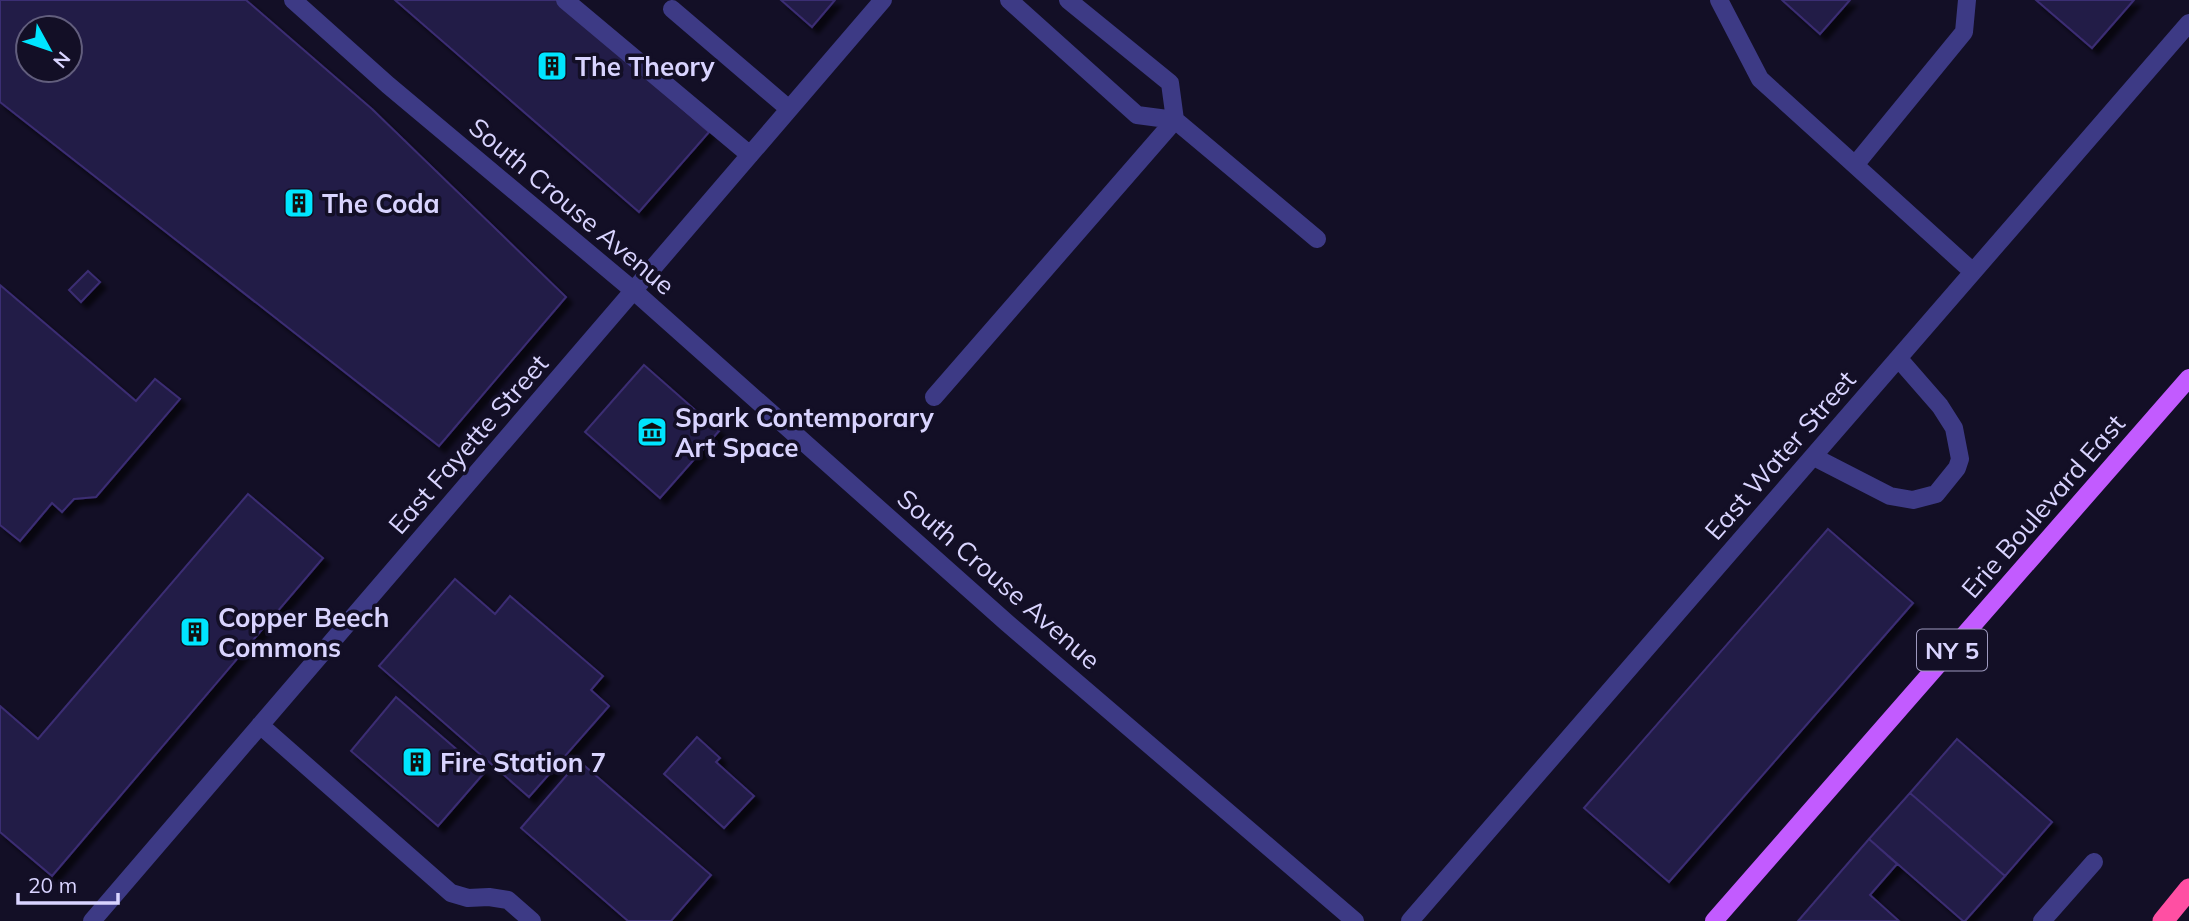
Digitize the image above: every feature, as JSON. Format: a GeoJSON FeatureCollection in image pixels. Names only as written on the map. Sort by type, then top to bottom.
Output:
{"type":"FeatureCollection","features":[{"type":"Feature","properties":{"kind":"highway"},"geometry":{"type":"LineString","coordinates":[[2163,921],[2189,889]]}},
{"type":"Feature","properties":{"kind":"main road","name":"Erie Boulevard East"},"geometry":{"type":"LineString","coordinates":[[1714,921],[2189,378]]}},
{"type":"Feature","properties":{"kind":"street","name":"South Crouse Avenue"},"geometry":{"type":"LineString","coordinates":[[293,0],[388,85],[634,291],[1006,622],[1355,921]]}},
{"type":"Feature","properties":{"kind":"street"},"geometry":{"type":"LineString","coordinates":[[565,0],[750,155]]}},
{"type":"Feature","properties":{"kind":"street","name":"East Fayette Street"},"geometry":{"type":"LineString","coordinates":[[92,921],[883,0]]}},
{"type":"Feature","properties":{"kind":"street"},"geometry":{"type":"LineString","coordinates":[[1009,0],[1137,115],[1175,120],[1317,239]]}},
{"type":"Feature","properties":{"kind":"street"},"geometry":{"type":"LineString","coordinates":[[934,397],[1175,120],[1170,83],[1068,0]]}},
{"type":"Feature","properties":{"kind":"street"},"geometry":{"type":"LineString","coordinates":[[1719,0],[1760,79],[1973,272]]}},
{"type":"Feature","properties":{"kind":"street"},"geometry":{"type":"LineString","coordinates":[[1855,165],[1964,32],[1967,0]]}},
{"type":"Feature","properties":{"kind":"street"},"geometry":{"type":"LineString","coordinates":[[672,9],[789,109]]}},
{"type":"Feature","properties":{"kind":"street","name":"East Water Street"},"geometry":{"type":"LineString","coordinates":[[1410,921],[2189,23]]}},
{"type":"Feature","properties":{"kind":"street"},"geometry":{"type":"LineString","coordinates":[[1814,457],[1891,496],[1913,500],[1936,494],[1957,468],[1959,459],[1954,428],[1940,406],[1899,359]]}},
{"type":"Feature","properties":{"kind":"street"},"geometry":{"type":"LineString","coordinates":[[260,725],[451,892],[468,898],[508,900],[532,921]]}},
{"type":"Feature","properties":{"kind":"street"},"geometry":{"type":"LineString","coordinates":[[2042,921],[2094,862]]}},
{"type":"Feature","properties":{"kind":"building","name":"The Coda"},"geometry":{"type":"Polygon","coordinates":[[[0,0],[246,0],[372,109],[566,297],[439,446],[0,102],[0,0]]]}},
{"type":"Feature","properties":{"kind":"building","name":"The Theory"},"geometry":{"type":"Polygon","coordinates":[[[395,0],[558,0],[709,132],[639,212],[395,0]]]}},
{"type":"Feature","properties":{"kind":"building"},"geometry":{"type":"Polygon","coordinates":[[[781,0],[835,0],[812,27],[781,0]]]}},
{"type":"Feature","properties":{"kind":"building"},"geometry":{"type":"Polygon","coordinates":[[[1782,0],[1850,0],[1820,34],[1782,0]]]}},
{"type":"Feature","properties":{"kind":"building"},"geometry":{"type":"Polygon","coordinates":[[[2036,0],[2134,0],[2092,48],[2036,0]]]}},
{"type":"Feature","properties":{"kind":"building"},"geometry":{"type":"Polygon","coordinates":[[[88,271],[100,282],[81,302],[69,290],[88,271]]]}},
{"type":"Feature","properties":{"kind":"building"},"geometry":{"type":"Polygon","coordinates":[[[0,285],[136,401],[155,379],[180,399],[96,497],[74,499],[62,512],[52,503],[20,541],[0,525],[0,285]]]}},
{"type":"Feature","properties":{"kind":"building","name":"Spark Contemporary Art Space"},"geometry":{"type":"Polygon","coordinates":[[[644,365],[719,431],[660,498],[585,432],[644,365]]]}},
{"type":"Feature","properties":{"kind":"building","name":"Copper Beech Commons"},"geometry":{"type":"Polygon","coordinates":[[[248,494],[323,558],[52,876],[0,832],[0,706],[38,739],[248,494]]]}},
{"type":"Feature","properties":{"kind":"building"},"geometry":{"type":"Polygon","coordinates":[[[1828,529],[1913,603],[1669,882],[1584,808],[1828,529]]]}},
{"type":"Feature","properties":{"kind":"building"},"geometry":{"type":"Polygon","coordinates":[[[455,579],[495,614],[510,596],[603,676],[591,690],[609,706],[529,797],[379,666],[455,579]]]}},
{"type":"Feature","properties":{"kind":"building","name":"Fire Station 7"},"geometry":{"type":"Polygon","coordinates":[[[396,697],[484,773],[438,826],[351,751],[396,697]]]}},
{"type":"Feature","properties":{"kind":"building"},"geometry":{"type":"Polygon","coordinates":[[[697,737],[720,758],[716,762],[754,796],[724,828],[664,774],[697,737]]]}},
{"type":"Feature","properties":{"kind":"building"},"geometry":{"type":"Polygon","coordinates":[[[1957,739],[2052,822],[2005,876],[1910,793],[1957,739]]]}},
{"type":"Feature","properties":{"kind":"building"},"geometry":{"type":"Polygon","coordinates":[[[579,761],[711,875],[671,921],[628,921],[521,828],[579,761]]]}},
{"type":"Feature","properties":{"kind":"building"},"geometry":{"type":"Polygon","coordinates":[[[1910,793],[2005,876],[1965,921],[1869,839],[1910,793]]]}},
{"type":"Feature","properties":{"kind":"building"},"geometry":{"type":"Polygon","coordinates":[[[1869,839],[1897,864],[1870,895],[1899,921],[1798,921],[1869,839]]]}},
{"type":"Feature","properties":{"kind":"place","name":"The Theory"},"geometry":{"type":"Point","coordinates":[552,66]}},
{"type":"Feature","properties":{"kind":"place","name":"The Coda"},"geometry":{"type":"Point","coordinates":[299,203]}},
{"type":"Feature","properties":{"kind":"place","name":"Spark Contemporary Art Space"},"geometry":{"type":"Point","coordinates":[652,432]}},
{"type":"Feature","properties":{"kind":"place","name":"Copper Beech Commons"},"geometry":{"type":"Point","coordinates":[195,632]}},
{"type":"Feature","properties":{"kind":"place","name":"Fire Station 7"},"geometry":{"type":"Point","coordinates":[417,762]}}]}
